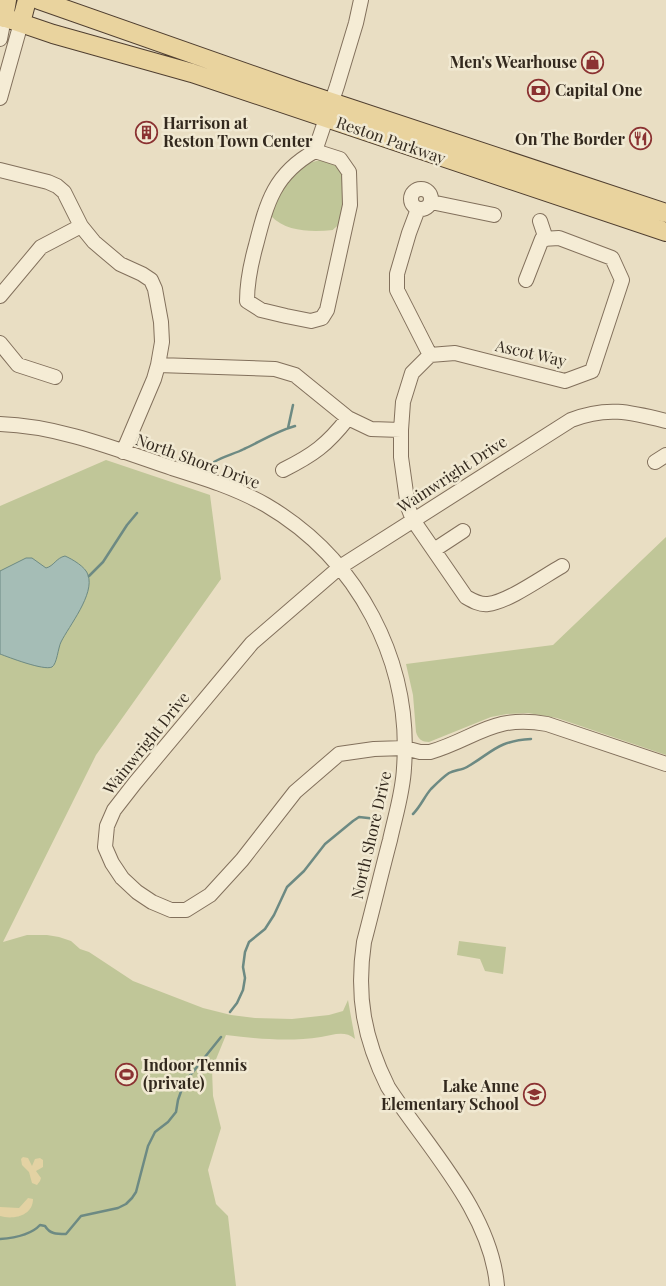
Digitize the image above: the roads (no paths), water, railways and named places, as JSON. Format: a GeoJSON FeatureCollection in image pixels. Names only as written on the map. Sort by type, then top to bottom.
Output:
{"type":"FeatureCollection","features":[{"type":"Feature","properties":{"kind":"main road"},"geometry":{"type":"LineString","coordinates":[[2,17],[8,0]]}},
{"type":"Feature","properties":{"kind":"main road"},"geometry":{"type":"LineString","coordinates":[[21,24],[27,0]]}},
{"type":"Feature","properties":{"kind":"main road","name":"Reston Parkway"},"geometry":{"type":"LineString","coordinates":[[39,0],[329,110],[666,232]]}},
{"type":"Feature","properties":{"kind":"main road","name":"Reston Parkway"},"geometry":{"type":"LineString","coordinates":[[2,17],[192,73],[329,110],[666,213]]}},
{"type":"Feature","properties":{"kind":"street"},"geometry":{"type":"LineString","coordinates":[[315,152],[340,159],[349,172],[350,205],[327,310],[322,318],[311,321],[261,310],[246,301],[250,269],[266,204],[280,180],[299,160],[315,152],[356,23],[361,0]]}},
{"type":"Feature","properties":{"kind":"street"},"geometry":{"type":"LineString","coordinates":[[0,39],[2,17]]}},
{"type":"Feature","properties":{"kind":"street"},"geometry":{"type":"LineString","coordinates":[[0,98],[21,24]]}},
{"type":"Feature","properties":{"kind":"street"},"geometry":{"type":"LineString","coordinates":[[0,170],[57,186],[64,192],[81,226],[94,242],[108,256],[150,280],[158,299],[162,342],[154,379],[123,452]]}},
{"type":"Feature","properties":{"kind":"street"},"geometry":{"type":"LineString","coordinates":[[494,215],[431,202],[431,196],[424,189],[418,189],[411,197],[414,206],[418,209],[397,274],[397,290],[430,355],[414,370],[403,402],[401,457],[405,496],[413,520],[466,597],[479,604],[488,604],[504,599],[562,566]]}},
{"type":"Feature","properties":{"kind":"street"},"geometry":{"type":"LineString","coordinates":[[526,280],[542,239],[546,238],[540,221]]}},
{"type":"Feature","properties":{"kind":"street"},"geometry":{"type":"LineString","coordinates":[[0,296],[41,247],[81,226]]}},
{"type":"Feature","properties":{"kind":"street","name":"Ascot Way"},"geometry":{"type":"LineString","coordinates":[[430,355],[455,353],[565,381],[592,371],[622,280],[612,258],[559,238],[546,238]]}},
{"type":"Feature","properties":{"kind":"street"},"geometry":{"type":"LineString","coordinates":[[0,343],[18,365],[55,377]]}},
{"type":"Feature","properties":{"kind":"street"},"geometry":{"type":"LineString","coordinates":[[158,365],[275,369],[295,375],[348,418],[372,429],[401,430]]}},
{"type":"Feature","properties":{"kind":"street","name":"Wainwright Drive"},"geometry":{"type":"LineString","coordinates":[[666,421],[615,410],[600,411],[571,420],[340,567],[252,643],[114,810],[107,826],[105,847],[112,864],[122,878],[137,892],[152,902],[171,910],[186,910],[210,894],[242,860],[295,792],[339,754],[374,749],[405,748],[420,752],[430,752],[501,723],[532,721],[547,724],[666,764]]}},
{"type":"Feature","properties":{"kind":"street"},"geometry":{"type":"LineString","coordinates":[[283,470],[308,458],[333,438],[348,418]]}},
{"type":"Feature","properties":{"kind":"street","name":"North Shore Drive"},"geometry":{"type":"LineString","coordinates":[[0,424],[21,424],[57,432],[218,483],[264,504],[306,532],[340,567],[364,600],[376,621],[388,650],[399,688],[403,710],[405,748],[399,802],[363,952],[360,982],[365,1024],[370,1046],[388,1087],[474,1213],[487,1241],[493,1260],[497,1286]]}},
{"type":"Feature","properties":{"kind":"street"},"geometry":{"type":"LineString","coordinates":[[434,550],[463,531]]}},
{"type":"Feature","properties":{"kind":"water"},"geometry":{"type":"Polygon","coordinates":[[[65,556],[85,569],[89,583],[85,600],[61,642],[54,665],[48,668],[42,667],[0,654],[0,571],[26,558],[32,558],[46,568],[59,558],[65,556]]]}},
{"type":"Feature","properties":{"kind":"waterway"},"geometry":{"type":"LineString","coordinates":[[288,428],[293,405]]}},
{"type":"Feature","properties":{"kind":"waterway"},"geometry":{"type":"LineString","coordinates":[[214,462],[275,433],[295,426]]}},
{"type":"Feature","properties":{"kind":"waterway"},"geometry":{"type":"LineString","coordinates":[[89,576],[103,562],[137,513]]}},
{"type":"Feature","properties":{"kind":"waterway"},"geometry":{"type":"LineString","coordinates":[[413,814],[431,789],[449,773],[467,767],[496,748],[510,742],[531,739]]}},
{"type":"Feature","properties":{"kind":"waterway"},"geometry":{"type":"LineString","coordinates":[[230,1012],[243,990],[245,978],[243,967],[245,952],[249,942],[265,929],[287,887],[304,871],[325,844],[353,821],[359,817],[377,819]]}},
{"type":"Feature","properties":{"kind":"waterway"},"geometry":{"type":"LineString","coordinates":[[0,1239],[27,1234],[40,1225],[45,1226],[54,1233],[66,1234],[81,1216],[118,1208],[126,1204],[136,1192],[148,1146],[155,1132],[168,1122],[176,1112],[184,1083],[221,1037]]}},
{"type":"Feature","properties":{"kind":"place","name":"Men's Wearhouse"},"geometry":{"type":"Point","coordinates":[593,62]}},
{"type":"Feature","properties":{"kind":"place","name":"Capital One"},"geometry":{"type":"Point","coordinates":[539,90]}},
{"type":"Feature","properties":{"kind":"place","name":"Harrison at Reston Town Center"},"geometry":{"type":"Point","coordinates":[147,132]}},
{"type":"Feature","properties":{"kind":"place","name":"On The Border"},"geometry":{"type":"Point","coordinates":[641,139]}},
{"type":"Feature","properties":{"kind":"place","name":"Indoor Tennis (private)"},"geometry":{"type":"Point","coordinates":[127,1074]}},
{"type":"Feature","properties":{"kind":"place","name":"Lake Anne Elementary School"},"geometry":{"type":"Point","coordinates":[535,1095]}}]}
